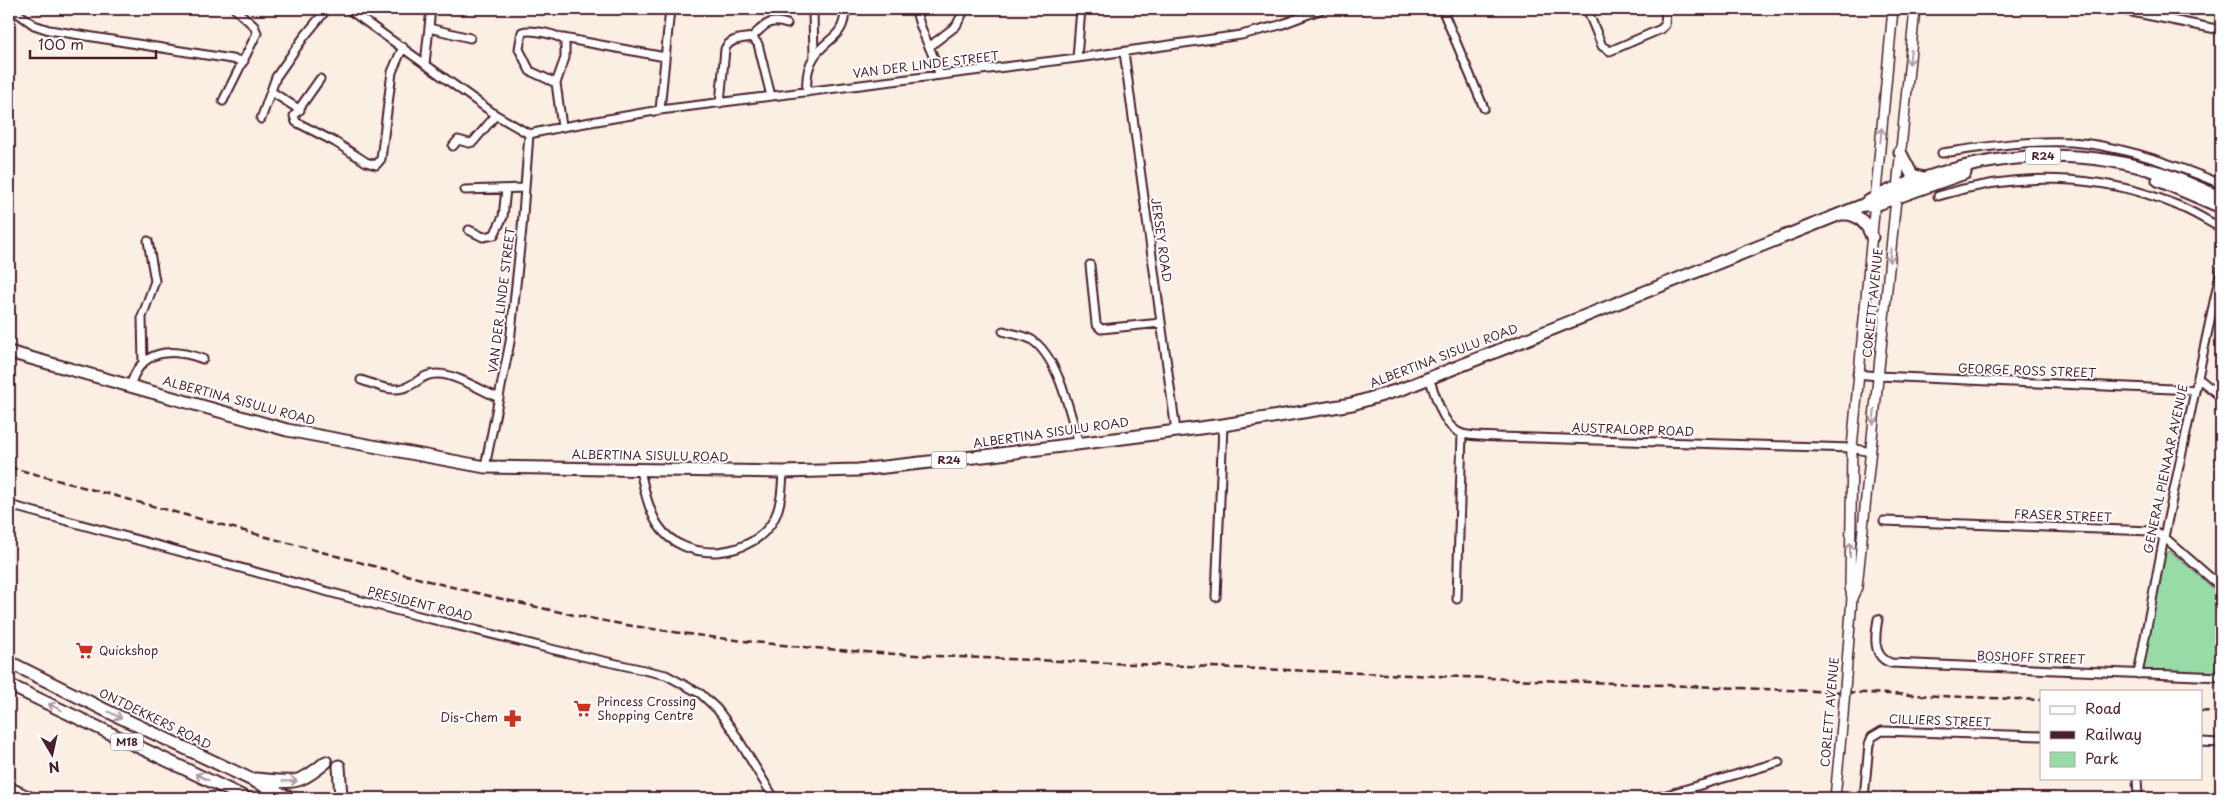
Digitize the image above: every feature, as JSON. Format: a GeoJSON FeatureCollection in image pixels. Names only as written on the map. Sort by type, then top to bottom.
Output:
{"type":"FeatureCollection","features":[{"type":"Feature","properties":{"kind":"main road"},"geometry":{"type":"LineString","coordinates":[[1900,152],[1912,175],[1923,178]]}},
{"type":"Feature","properties":{"kind":"main road","name":"ALBERTINA SISULU ROAD"},"geometry":{"type":"LineString","coordinates":[[1897,192],[1923,178],[1958,167],[2022,157],[2064,156],[2127,164],[2159,172],[2221,201]]}},
{"type":"Feature","properties":{"kind":"main road","name":"ALBERTINA SISULU ROAD"},"geometry":{"type":"LineString","coordinates":[[9,352],[287,430],[485,467],[783,472],[858,470],[1223,425],[1352,404],[1402,389],[1875,200],[1964,173],[1994,167],[2050,162],[2098,165],[2136,174],[2221,201]]}},
{"type":"Feature","properties":{"kind":"main road"},"geometry":{"type":"LineString","coordinates":[[1837,215],[1848,214],[1860,218],[1872,236]]}},
{"type":"Feature","properties":{"kind":"main road","name":"ONTDEKKERS ROAD"},"geometry":{"type":"LineString","coordinates":[[9,662],[290,798]]}},
{"type":"Feature","properties":{"kind":"main road","name":"M18"},"geometry":{"type":"LineString","coordinates":[[9,685],[246,798]]}},
{"type":"Feature","properties":{"kind":"main road"},"geometry":{"type":"LineString","coordinates":[[248,778],[290,782],[300,781],[326,762]]}},
{"type":"Feature","properties":{"kind":"main road"},"geometry":{"type":"LineString","coordinates":[[339,766],[341,798]]}},
{"type":"Feature","properties":{"kind":"street"},"geometry":{"type":"LineString","coordinates":[[12,9],[34,25],[49,30],[244,61]]}},
{"type":"Feature","properties":{"kind":"street"},"geometry":{"type":"LineString","coordinates":[[223,101],[244,61],[257,30],[235,9]]}},
{"type":"Feature","properties":{"kind":"street"},"geometry":{"type":"LineString","coordinates":[[260,119],[272,92],[276,77],[327,9]]}},
{"type":"Feature","properties":{"kind":"street"},"geometry":{"type":"LineString","coordinates":[[348,9],[496,115],[529,134]]}},
{"type":"Feature","properties":{"kind":"street"},"geometry":{"type":"LineString","coordinates":[[425,64],[431,9]]}},
{"type":"Feature","properties":{"kind":"street"},"geometry":{"type":"LineString","coordinates":[[660,110],[670,9]]}},
{"type":"Feature","properties":{"kind":"street"},"geometry":{"type":"LineString","coordinates":[[814,57],[844,26],[845,9]]}},
{"type":"Feature","properties":{"kind":"street"},"geometry":{"type":"LineString","coordinates":[[916,9],[918,21],[930,46],[939,74]]}},
{"type":"Feature","properties":{"kind":"street"},"geometry":{"type":"LineString","coordinates":[[930,46],[956,26],[965,9]]}},
{"type":"Feature","properties":{"kind":"street"},"geometry":{"type":"LineString","coordinates":[[1077,58],[1082,9]]}},
{"type":"Feature","properties":{"kind":"street","name":"VAN DER LINDE STREET"},"geometry":{"type":"LineString","coordinates":[[485,467],[510,342],[529,134],[562,126],[660,110],[1124,52],[1241,35],[1280,25],[1322,9]]}},
{"type":"Feature","properties":{"kind":"street"},"geometry":{"type":"LineString","coordinates":[[1442,9],[1484,108]]}},
{"type":"Feature","properties":{"kind":"street"},"geometry":{"type":"LineString","coordinates":[[1587,9],[1602,46],[1610,51],[1661,29],[1665,25],[1666,9]]}},
{"type":"Feature","properties":{"kind":"street","name":"CORLETT AVENUE"},"geometry":{"type":"LineString","coordinates":[[1835,798],[1852,598],[1850,586],[1852,448],[1857,374],[1893,9]]}},
{"type":"Feature","properties":{"kind":"street","name":"CORLETT AVENUE"},"geometry":{"type":"LineString","coordinates":[[1852,598],[1857,587],[1915,9]]}},
{"type":"Feature","properties":{"kind":"street"},"geometry":{"type":"LineString","coordinates":[[2117,9],[2221,30]]}},
{"type":"Feature","properties":{"kind":"street"},"geometry":{"type":"LineString","coordinates":[[806,92],[806,78],[814,57],[813,11]]}},
{"type":"Feature","properties":{"kind":"street"},"geometry":{"type":"LineString","coordinates":[[720,103],[725,49],[728,43],[752,37],[770,22],[776,20],[787,24]]}},
{"type":"Feature","properties":{"kind":"street"},"geometry":{"type":"LineString","coordinates":[[429,28],[470,38]]}},
{"type":"Feature","properties":{"kind":"street"},"geometry":{"type":"LineString","coordinates":[[556,83],[530,71],[519,49],[519,37],[522,32],[529,30],[557,34],[563,38],[665,57]]}},
{"type":"Feature","properties":{"kind":"street"},"geometry":{"type":"LineString","coordinates":[[752,37],[758,44],[771,96]]}},
{"type":"Feature","properties":{"kind":"street"},"geometry":{"type":"LineString","coordinates":[[562,126],[556,83],[567,50],[563,38]]}},
{"type":"Feature","properties":{"kind":"street"},"geometry":{"type":"LineString","coordinates":[[320,79],[294,116],[296,122],[366,162],[379,164],[382,159],[392,72],[403,47]]}},
{"type":"Feature","properties":{"kind":"street","name":"JERSEY ROAD"},"geometry":{"type":"LineString","coordinates":[[1124,52],[1176,431]]}},
{"type":"Feature","properties":{"kind":"street"},"geometry":{"type":"LineString","coordinates":[[272,92],[300,110]]}},
{"type":"Feature","properties":{"kind":"street"},"geometry":{"type":"LineString","coordinates":[[453,146],[458,140],[469,143],[474,142],[496,115]]}},
{"type":"Feature","properties":{"kind":"street"},"geometry":{"type":"LineString","coordinates":[[1942,153],[2011,144],[2074,142],[2124,152],[2184,168],[2221,184]]}},
{"type":"Feature","properties":{"kind":"street"},"geometry":{"type":"LineString","coordinates":[[1938,196],[1966,188],[2029,179],[2083,181],[2126,188],[2159,198],[2175,204],[2221,228]]}},
{"type":"Feature","properties":{"kind":"street"},"geometry":{"type":"LineString","coordinates":[[465,190],[525,188]]}},
{"type":"Feature","properties":{"kind":"street"},"geometry":{"type":"LineString","coordinates":[[468,230],[483,236],[494,236],[503,217],[506,189]]}},
{"type":"Feature","properties":{"kind":"street"},"geometry":{"type":"LineString","coordinates":[[143,363],[142,317],[155,281],[148,241]]}},
{"type":"Feature","properties":{"kind":"street"},"geometry":{"type":"LineString","coordinates":[[1090,265],[1096,324],[1101,329],[1161,323]]}},
{"type":"Feature","properties":{"kind":"street","name":"GENERAL PIENAAR AVENUE"},"geometry":{"type":"LineString","coordinates":[[2138,674],[2164,536],[2221,269]]}},
{"type":"Feature","properties":{"kind":"street"},"geometry":{"type":"LineString","coordinates":[[1003,331],[1032,340],[1049,359],[1059,378],[1079,444]]}},
{"type":"Feature","properties":{"kind":"street"},"geometry":{"type":"LineString","coordinates":[[130,387],[135,372],[143,363],[156,355],[168,352],[189,354],[203,359]]}},
{"type":"Feature","properties":{"kind":"street"},"geometry":{"type":"LineString","coordinates":[[362,380],[390,390],[402,389],[423,375],[439,374],[500,398]]}},
{"type":"Feature","properties":{"kind":"street","name":"GEORGE ROSS STREET"},"geometry":{"type":"LineString","coordinates":[[1857,374],[2195,390]]}},
{"type":"Feature","properties":{"kind":"street"},"geometry":{"type":"LineString","coordinates":[[1429,378],[1446,420],[1462,434],[1457,599]]}},
{"type":"Feature","properties":{"kind":"street"},"geometry":{"type":"LineString","coordinates":[[2198,378],[2221,397]]}},
{"type":"Feature","properties":{"kind":"street"},"geometry":{"type":"LineString","coordinates":[[1216,597],[1223,425]]}},
{"type":"Feature","properties":{"kind":"street","name":"AUSTRALORP ROAD"},"geometry":{"type":"LineString","coordinates":[[1462,434],[1508,438],[1852,448],[1870,452]]}},
{"type":"Feature","properties":{"kind":"street"},"geometry":{"type":"LineString","coordinates":[[640,470],[648,502],[658,525],[670,537],[686,547],[705,553],[726,552],[742,546],[758,536],[774,518],[782,497],[783,472]]}},
{"type":"Feature","properties":{"kind":"street","name":"PRESIDENT ROAD"},"geometry":{"type":"LineString","coordinates":[[9,505],[396,610],[554,650],[666,675],[701,694],[717,709],[732,729],[774,798]]}},
{"type":"Feature","properties":{"kind":"street","name":"FRASER STREET"},"geometry":{"type":"LineString","coordinates":[[1884,521],[2159,533],[2221,587]]}},
{"type":"Feature","properties":{"kind":"street","name":"BOSHOFF STREET"},"geometry":{"type":"LineString","coordinates":[[1878,619],[1878,653],[1883,660],[1891,663],[2221,677]]}},
{"type":"Feature","properties":{"kind":"street","name":"CILLIERS STREET"},"geometry":{"type":"LineString","coordinates":[[1864,798],[1869,744],[1872,737],[1882,731],[2040,736]]}},
{"type":"Feature","properties":{"kind":"street"},"geometry":{"type":"LineString","coordinates":[[2202,742],[2221,743]]}},
{"type":"Feature","properties":{"kind":"street"},"geometry":{"type":"LineString","coordinates":[[1656,798],[1779,762]]}},
{"type":"Feature","properties":{"kind":"street"},"geometry":{"type":"LineString","coordinates":[[2137,780],[2138,798]]}},
{"type":"Feature","properties":{"kind":"street"},"geometry":{"type":"LineString","coordinates":[[9,786],[34,798]]}},
{"type":"Feature","properties":{"kind":"green space"},"geometry":{"type":"Polygon","coordinates":[[[2170,551],[2221,595],[2221,675],[2150,672],[2144,669],[2143,662],[2164,555],[2170,551]]]}},
{"type":"Feature","properties":{"kind":"railway"},"geometry":{"type":"LineString","coordinates":[[9,467],[482,594],[621,624],[738,640],[816,648],[934,656],[2040,700]]}},
{"type":"Feature","properties":{"kind":"railway"},"geometry":{"type":"LineString","coordinates":[[2202,711],[2221,712]]}},
{"type":"Feature","properties":{"kind":"place","name":"Quickshop"},"geometry":{"type":"Point","coordinates":[85,651]}},
{"type":"Feature","properties":{"kind":"place","name":"Princess Crossing Shopping Centre"},"geometry":{"type":"Point","coordinates":[583,709]}},
{"type":"Feature","properties":{"kind":"place","name":"Dis-Chem"},"geometry":{"type":"Point","coordinates":[512,718]}}]}
